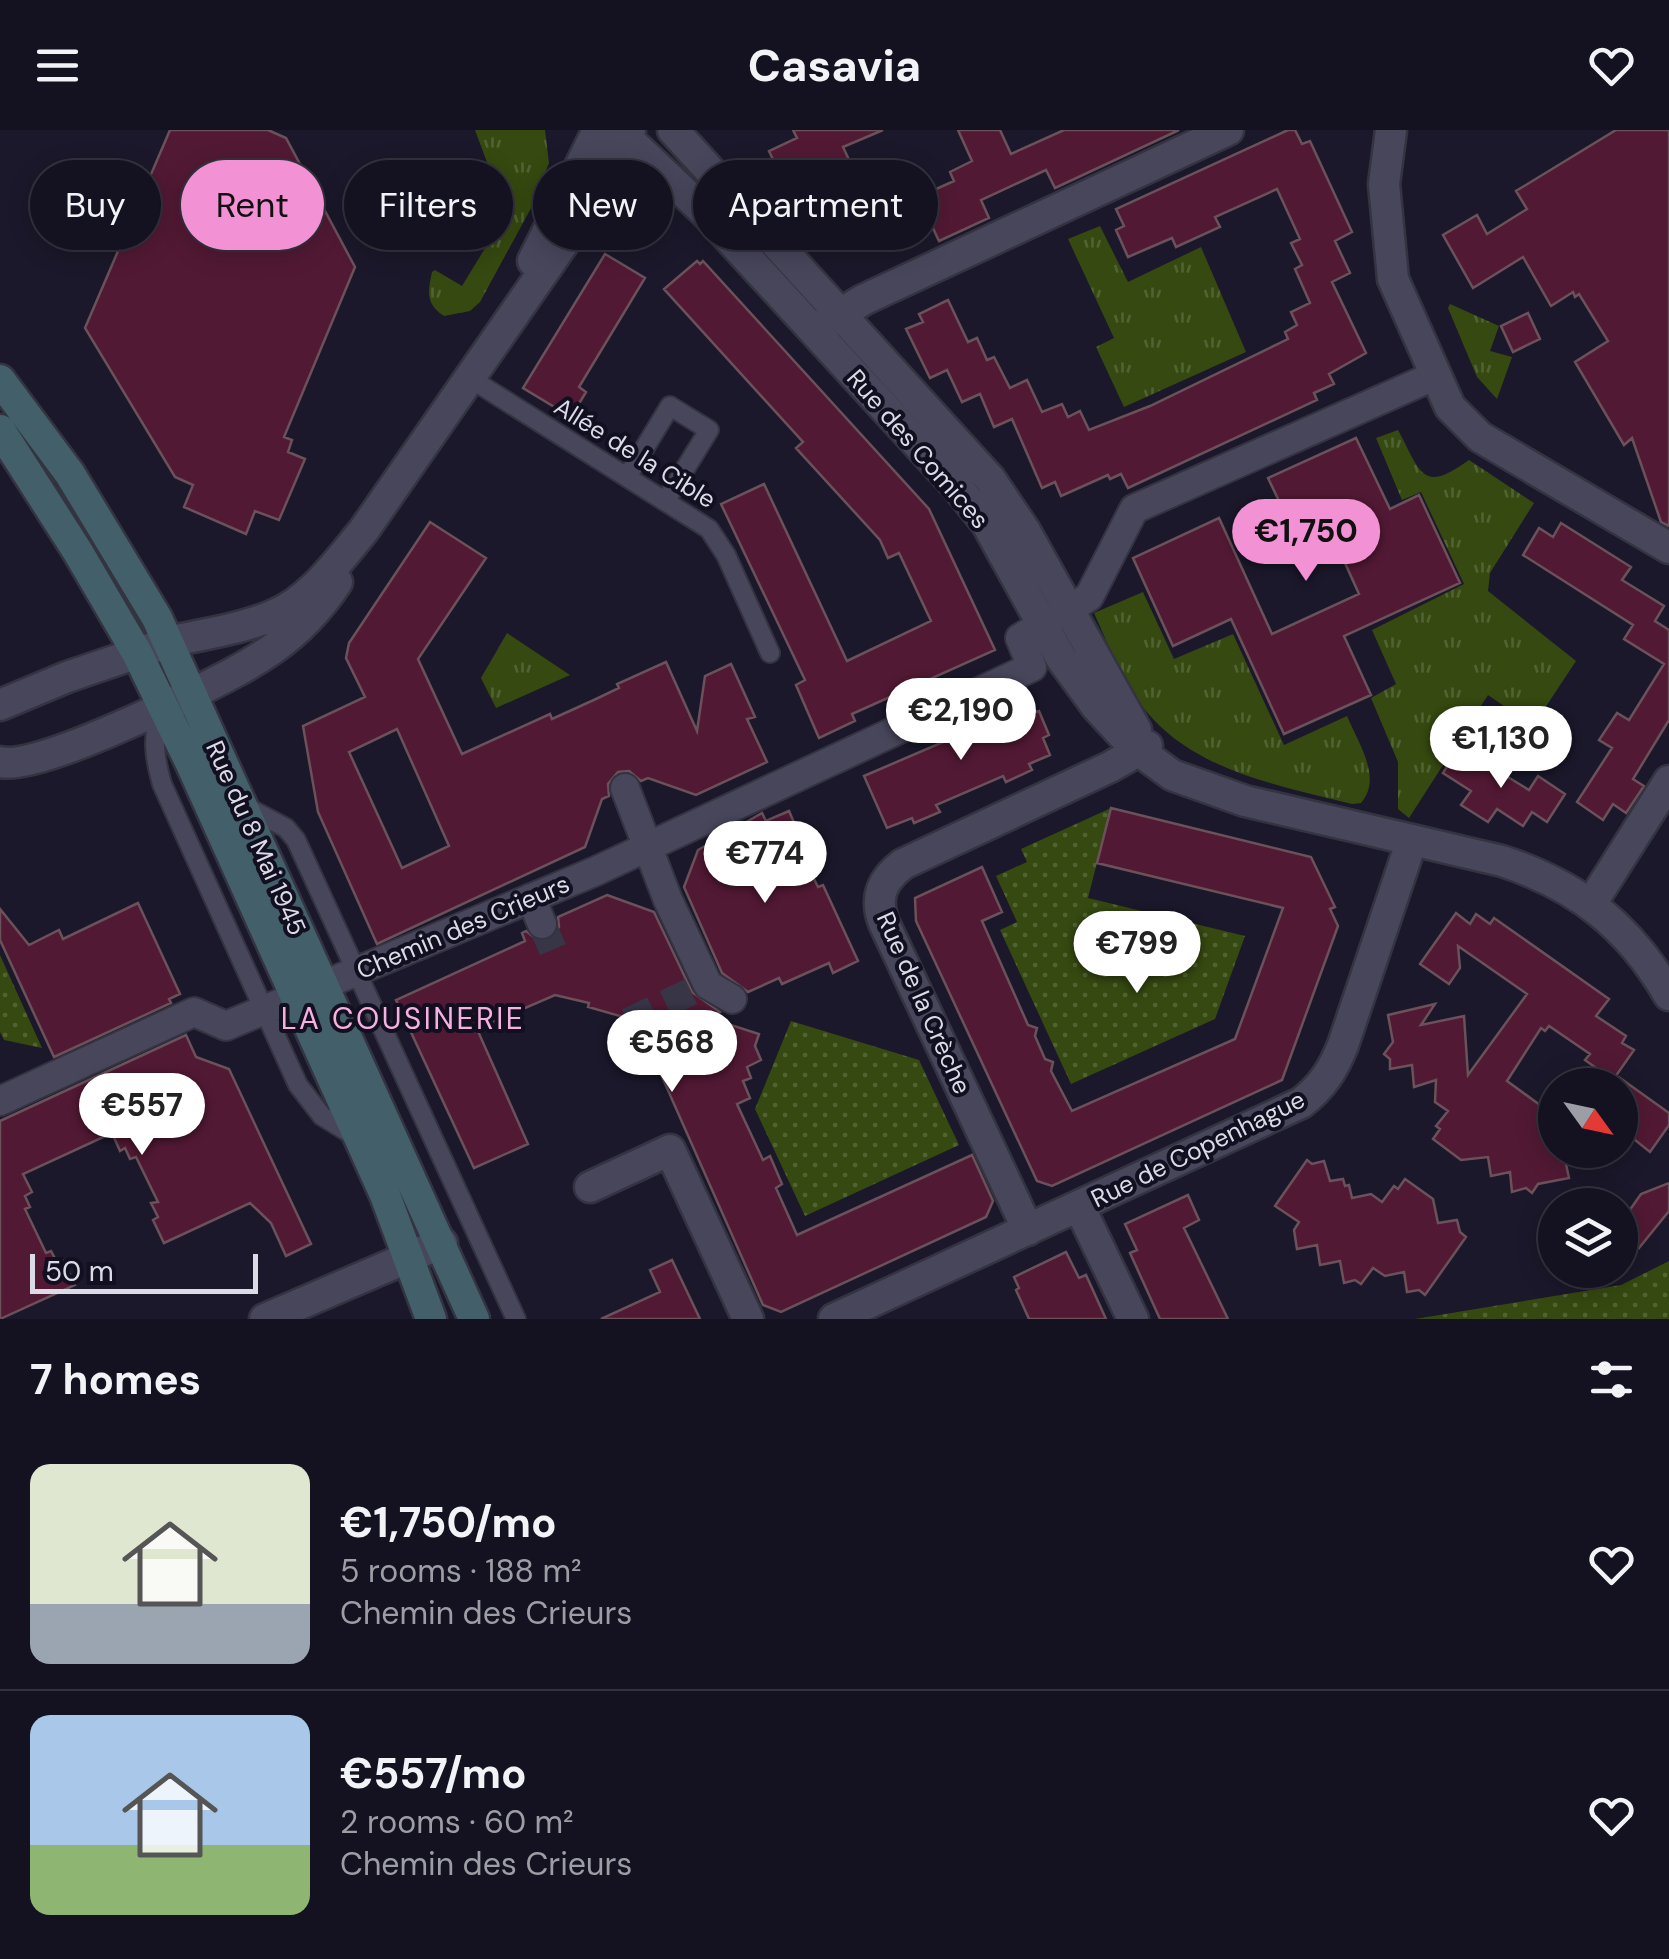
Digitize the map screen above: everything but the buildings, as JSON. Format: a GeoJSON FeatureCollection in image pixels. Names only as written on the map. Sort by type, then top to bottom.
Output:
{"type":"FeatureCollection","features":[{"type":"Feature","properties":{"kind":"main road","name":"Rue du 8 Mai 1945"},"geometry":{"type":"LineString","coordinates":[[0,380],[79,489],[144,592],[169,642],[240,804],[360,1140],[409,1256],[430,1319]]}},
{"type":"Feature","properties":{"kind":"main road","name":"Rue du 8 Mai 1945"},"geometry":{"type":"LineString","coordinates":[[0,430],[138,653],[308,991],[442,1243],[474,1319]]}},
{"type":"Feature","properties":{"kind":"street","name":"Rue des Comices"},"geometry":{"type":"LineString","coordinates":[[673,130],[827,322]]}},
{"type":"Feature","properties":{"kind":"street"},"geometry":{"type":"LineString","coordinates":[[827,322],[863,300],[1228,130]]}},
{"type":"Feature","properties":{"kind":"street"},"geometry":{"type":"LineString","coordinates":[[1390,130],[1384,184],[1390,264],[1397,294],[1457,418],[1480,438],[1669,548]]}},
{"type":"Feature","properties":{"kind":"street","name":"Rue des Comices"},"geometry":{"type":"LineString","coordinates":[[618,132],[827,322],[990,479],[1012,509],[1055,617],[1125,713],[1144,749],[1192,783],[1245,801],[1524,868],[1616,923],[1669,995]]}},
{"type":"Feature","properties":{"kind":"street"},"geometry":{"type":"LineString","coordinates":[[0,762],[28,761],[164,707],[272,652],[291,637],[336,583],[364,530],[576,226],[618,132]]}},
{"type":"Feature","properties":{"kind":"street"},"geometry":{"type":"LineString","coordinates":[[1055,617],[1089,597],[1134,508],[1434,376]]}},
{"type":"Feature","properties":{"kind":"street"},"geometry":{"type":"LineString","coordinates":[[0,705],[169,642],[256,621],[287,609],[326,574],[364,530]]}},
{"type":"Feature","properties":{"kind":"street","name":"Chemin des Crieurs"},"geometry":{"type":"LineString","coordinates":[[0,1101],[194,1012],[226,1026],[596,871],[1032,666],[1020,638],[1055,617]]}},
{"type":"Feature","properties":{"kind":"street","name":"Rue de la Crèche"},"geometry":{"type":"LineString","coordinates":[[1028,1230],[884,923],[878,902],[880,890],[886,879],[904,864],[1144,749]]}},
{"type":"Feature","properties":{"kind":"street"},"geometry":{"type":"LineString","coordinates":[[1590,904],[1669,781]]}},
{"type":"Feature","properties":{"kind":"street"},"geometry":{"type":"LineString","coordinates":[[625,788],[668,900],[711,992]]}},
{"type":"Feature","properties":{"kind":"street","name":"Rue de Copenhague"},"geometry":{"type":"LineString","coordinates":[[834,1319],[1302,1104],[1324,1083],[1343,1045],[1412,840]]}},
{"type":"Feature","properties":{"kind":"street"},"geometry":{"type":"LineString","coordinates":[[531,898],[542,924]]}},
{"type":"Feature","properties":{"kind":"street"},"geometry":{"type":"LineString","coordinates":[[590,1186],[670,1150],[748,1319]]}},
{"type":"Feature","properties":{"kind":"street"},"geometry":{"type":"LineString","coordinates":[[1078,1206],[1134,1319]]}},
{"type":"Feature","properties":{"kind":"street"},"geometry":{"type":"LineString","coordinates":[[265,1319],[442,1243]]}},
{"type":"Feature","properties":{"kind":"lane","name":"Allée de la Cible"},"geometry":{"type":"LineString","coordinates":[[468,377],[666,500],[718,538],[770,654]]}},
{"type":"Feature","properties":{"kind":"lane"},"geometry":{"type":"LineString","coordinates":[[626,477],[670,406],[709,430],[666,500]]}},
{"type":"Feature","properties":{"kind":"lane"},"geometry":{"type":"LineString","coordinates":[[164,707],[154,742],[162,784],[264,1010],[308,1101],[336,1127],[360,1140]]}},
{"type":"Feature","properties":{"kind":"lane"},"geometry":{"type":"LineString","coordinates":[[240,804],[286,828],[296,840],[516,1319]]}},
{"type":"Feature","properties":{"kind":"green space"},"geometry":{"type":"Polygon","coordinates":[[[475,130],[545,130],[549,160],[533,160],[533,203],[513,241],[513,160],[486,160],[475,130]]]}},
{"type":"Feature","properties":{"kind":"green space"},"geometry":{"type":"Polygon","coordinates":[[[1100,226],[1128,282],[1201,247],[1246,352],[1124,407],[1096,347],[1114,338],[1068,239],[1100,226]]]}},
{"type":"Feature","properties":{"kind":"green space"},"geometry":{"type":"Polygon","coordinates":[[[484,250],[508,250],[480,302],[470,311],[444,316],[434,307],[429,297],[432,272],[435,270],[462,286],[484,250]]]}},
{"type":"Feature","properties":{"kind":"green space"},"geometry":{"type":"Polygon","coordinates":[[[1450,304],[1499,326],[1490,351],[1512,357],[1497,399],[1477,377],[1448,308],[1450,304]]]}},
{"type":"Feature","properties":{"kind":"green space"},"geometry":{"type":"Polygon","coordinates":[[[1398,430],[1424,474],[1441,476],[1469,460],[1534,503],[1490,573],[1488,591],[1576,661],[1533,726],[1488,695],[1409,818],[1398,809],[1398,762],[1371,698],[1396,684],[1372,630],[1464,584],[1421,492],[1402,500],[1376,438],[1398,430]]]}},
{"type":"Feature","properties":{"kind":"green space"},"geometry":{"type":"Polygon","coordinates":[[[1143,592],[1174,659],[1233,634],[1284,745],[1347,716],[1369,772],[1370,783],[1361,803],[1352,804],[1229,769],[1174,738],[1151,717],[1126,681],[1094,613],[1143,592]]]}},
{"type":"Feature","properties":{"kind":"green space"},"geometry":{"type":"Polygon","coordinates":[[[507,633],[570,675],[496,708],[481,678],[507,633]]]}},
{"type":"Feature","properties":{"kind":"green space"},"geometry":{"type":"Polygon","coordinates":[[[1111,808],[1088,898],[1245,936],[1215,1019],[1071,1084],[1000,930],[1017,922],[996,876],[1027,862],[1021,849],[1111,808]]]}},
{"type":"Feature","properties":{"kind":"green space"},"geometry":{"type":"Polygon","coordinates":[[[0,955],[42,1048],[4,1040],[0,1032],[0,955]]]}},
{"type":"Feature","properties":{"kind":"green space"},"geometry":{"type":"Polygon","coordinates":[[[791,1021],[919,1060],[959,1145],[805,1216],[755,1109],[791,1021]]]}},
{"type":"Feature","properties":{"kind":"green space"},"geometry":{"type":"Polygon","coordinates":[[[1669,1261],[1669,1319],[1415,1319],[1603,1288],[1638,1288],[1638,1276],[1669,1261]]]}},
{"type":"Feature","properties":{"kind":"tunnel"},"geometry":{"type":"LineString","coordinates":[[542,924],[558,962]]}},
{"type":"Feature","properties":{"kind":"tunnel"},"geometry":{"type":"LineString","coordinates":[[628,1022],[692,991]]}},
{"type":"Feature","properties":{"kind":"district","name":"LA COUSINERIE"},"geometry":{"type":"Point","coordinates":[403,1018]}}]}
